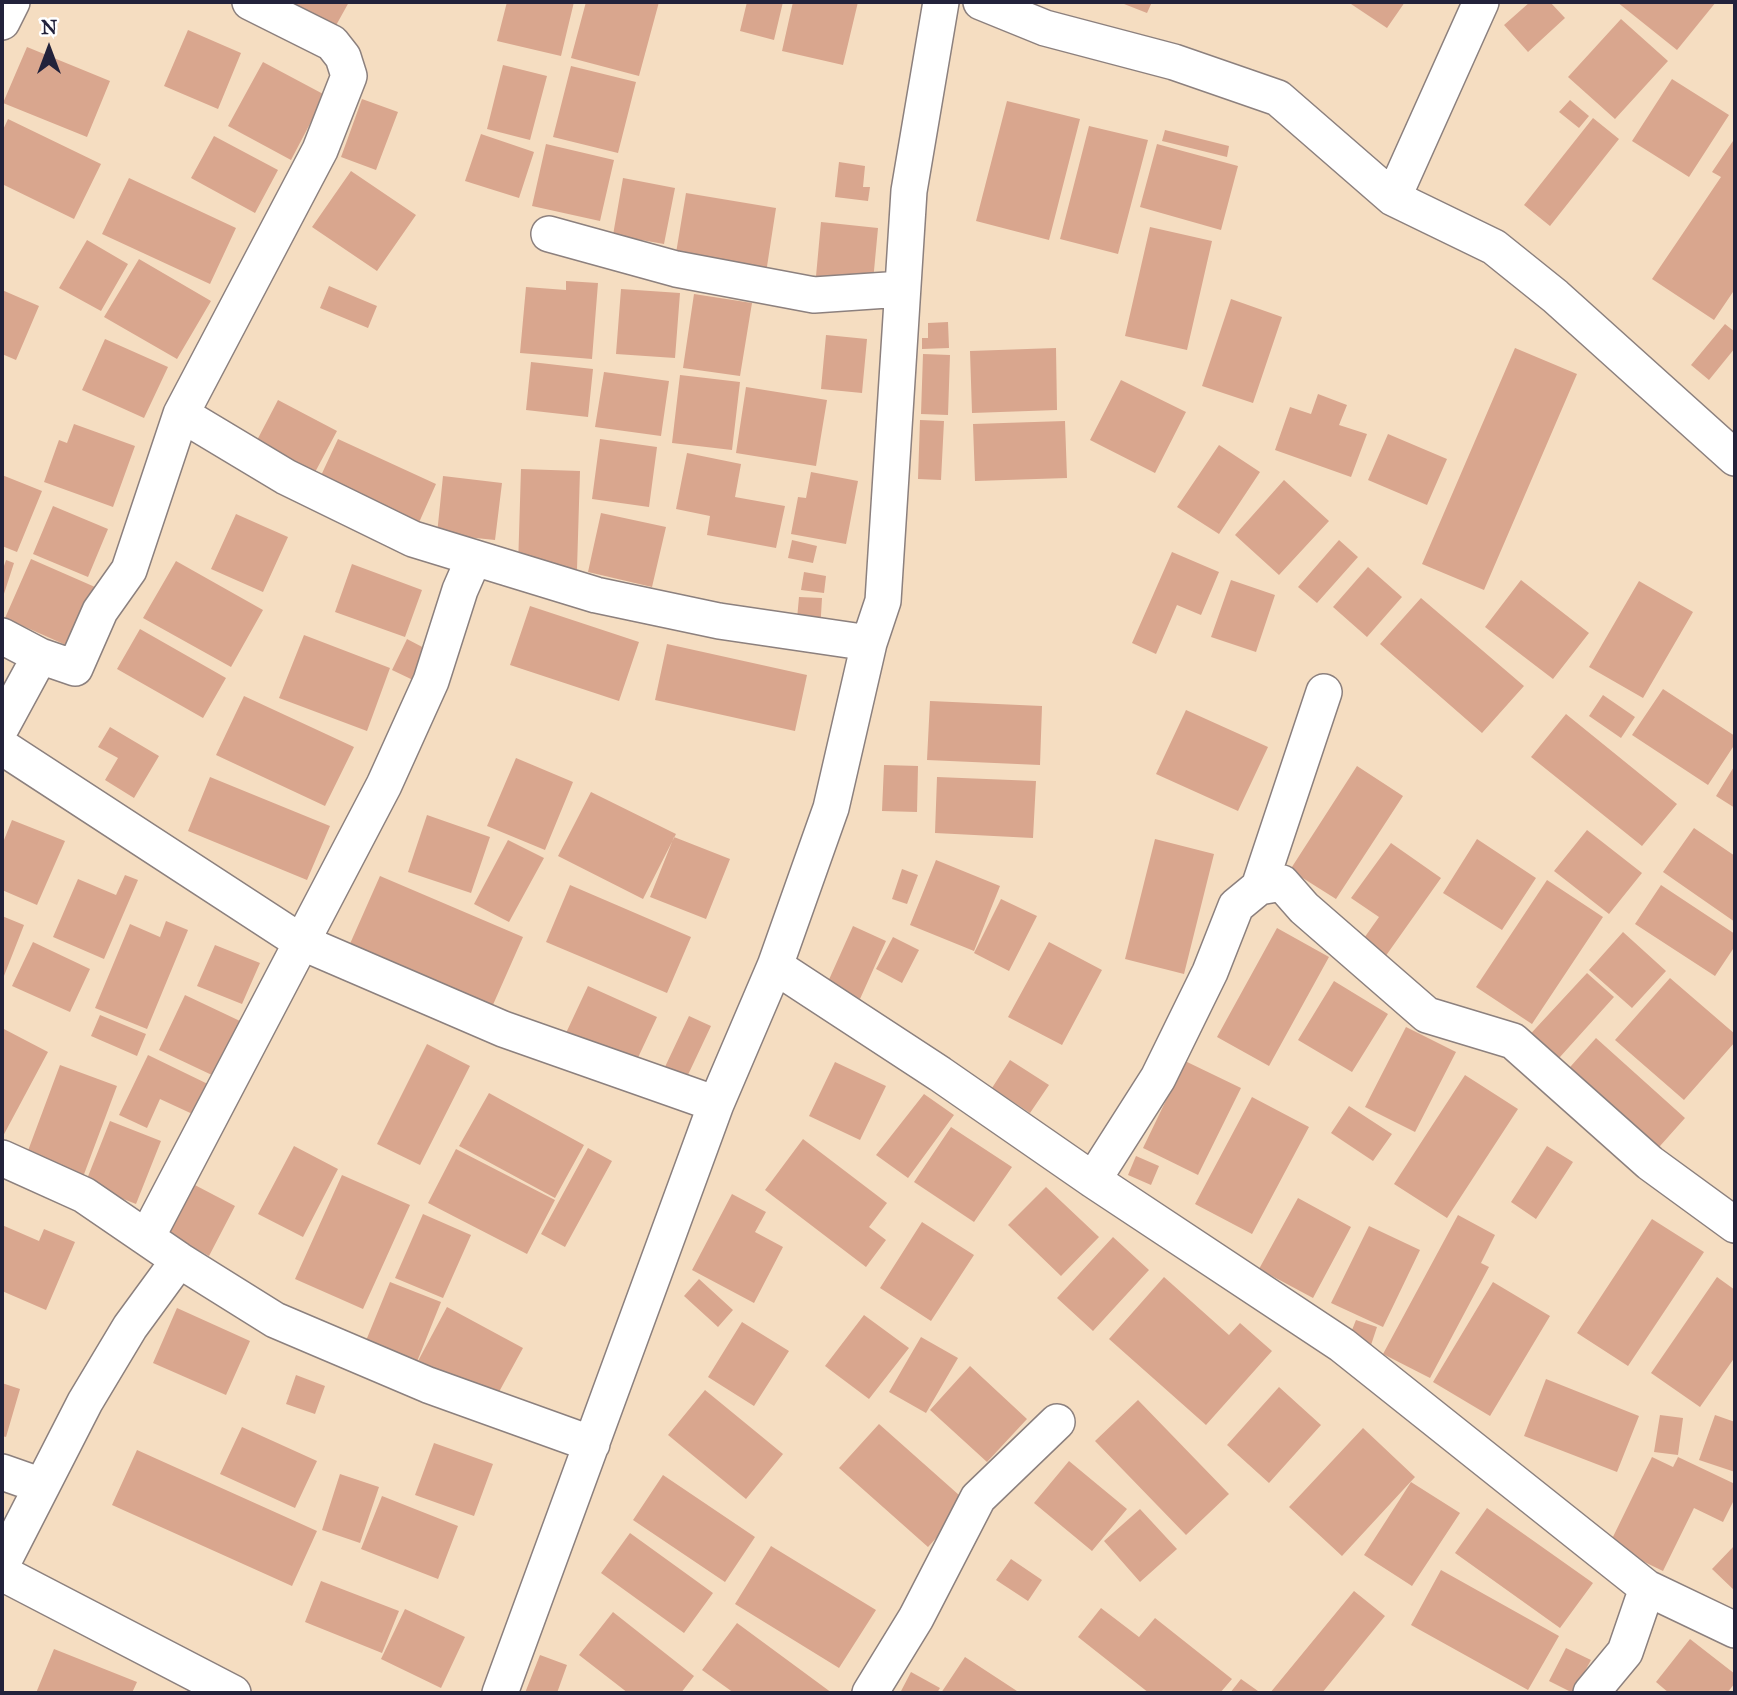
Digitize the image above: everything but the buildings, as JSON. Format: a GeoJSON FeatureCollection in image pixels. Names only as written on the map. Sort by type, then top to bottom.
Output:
{"type":"FeatureCollection","features":[{"type":"Feature","properties":{"kind":"street"},"geometry":{"type":"LineString","coordinates":[[2,22],[12,2]]}},
{"type":"Feature","properties":{"kind":"street"},"geometry":{"type":"LineString","coordinates":[[2,636],[40,656],[75,668],[100,611],[129,570],[181,414],[320,150],[348,76],[343,57],[332,43],[250,2]]}},
{"type":"Feature","properties":{"kind":"street"},"geometry":{"type":"LineString","coordinates":[[500,1693],[716,1104],[775,966],[831,808],[869,643],[883,601],[909,191],[941,2]]}},
{"type":"Feature","properties":{"kind":"street"},"geometry":{"type":"LineString","coordinates":[[981,2],[1045,28],[1174,62],[1278,98],[1393,198],[1494,247],[1555,296],[1735,458]]}},
{"type":"Feature","properties":{"kind":"street"},"geometry":{"type":"LineString","coordinates":[[1393,198],[1481,2]]}},
{"type":"Feature","properties":{"kind":"street"},"geometry":{"type":"LineString","coordinates":[[549,233],[676,269],[814,295],[902,289]]}},
{"type":"Feature","properties":{"kind":"street"},"geometry":{"type":"LineString","coordinates":[[181,414],[286,477],[413,539],[596,595],[719,621],[869,643]]}},
{"type":"Feature","properties":{"kind":"street"},"geometry":{"type":"LineString","coordinates":[[147,1237],[384,785],[431,681],[460,590],[474,558]]}},
{"type":"Feature","properties":{"kind":"street"},"geometry":{"type":"LineString","coordinates":[[2,726],[40,656]]}},
{"type":"Feature","properties":{"kind":"street"},"geometry":{"type":"LineString","coordinates":[[1259,887],[1324,692]]}},
{"type":"Feature","properties":{"kind":"street"},"geometry":{"type":"LineString","coordinates":[[2,747],[301,942],[503,1029],[716,1104]]}},
{"type":"Feature","properties":{"kind":"street"},"geometry":{"type":"LineString","coordinates":[[1093,1180],[1158,1078],[1210,972],[1236,906],[1259,887],[1282,883],[1304,908],[1427,1015],[1513,1041],[1650,1163],[1735,1226]]}},
{"type":"Feature","properties":{"kind":"street"},"geometry":{"type":"LineString","coordinates":[[775,966],[1342,1345],[1647,1588],[1735,1630]]}},
{"type":"Feature","properties":{"kind":"street"},"geometry":{"type":"LineString","coordinates":[[2,1158],[84,1195],[275,1320],[428,1385],[592,1444]]}},
{"type":"Feature","properties":{"kind":"street"},"geometry":{"type":"LineString","coordinates":[[2,1564],[85,1402],[130,1327],[179,1259]]}},
{"type":"Feature","properties":{"kind":"street"},"geometry":{"type":"LineString","coordinates":[[870,1693],[916,1618],[978,1498],[1056,1422]]}},
{"type":"Feature","properties":{"kind":"street"},"geometry":{"type":"LineString","coordinates":[[2,1472],[42,1486]]}},
{"type":"Feature","properties":{"kind":"street"},"geometry":{"type":"LineString","coordinates":[[2,1573],[233,1693]]}},
{"type":"Feature","properties":{"kind":"street"},"geometry":{"type":"LineString","coordinates":[[1591,1693],[1625,1652],[1647,1588]]}}]}
